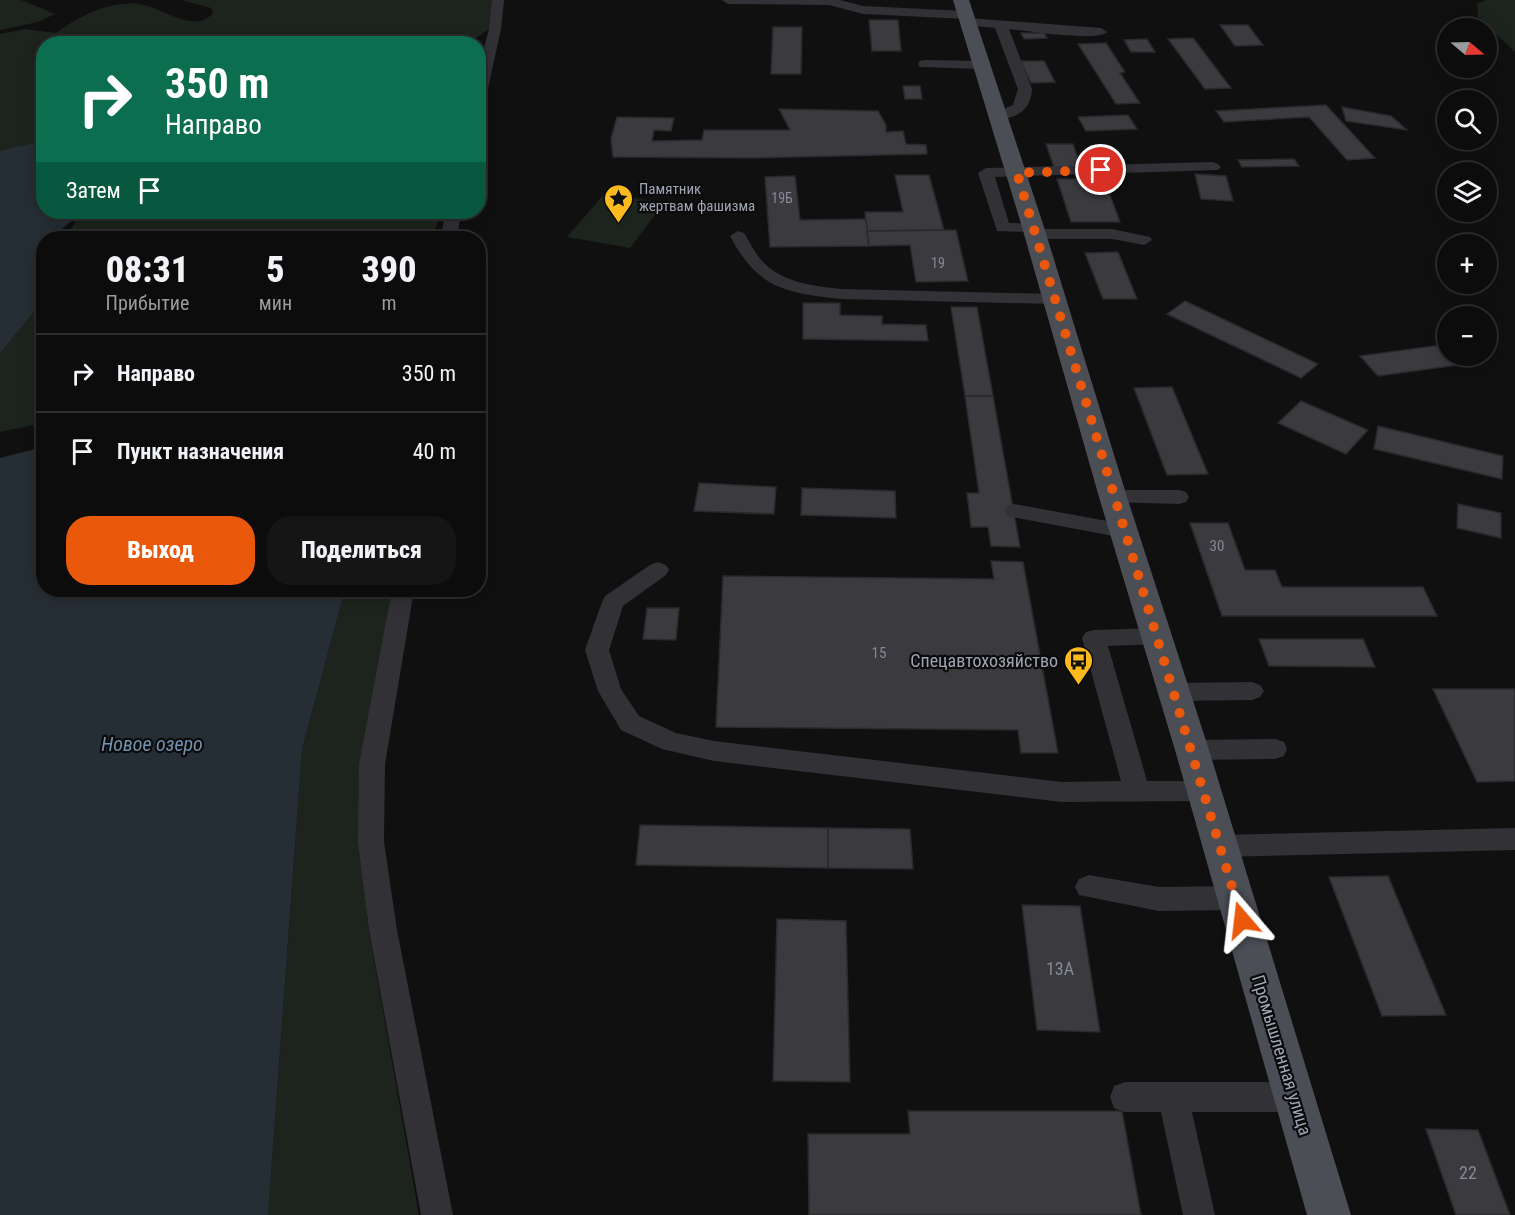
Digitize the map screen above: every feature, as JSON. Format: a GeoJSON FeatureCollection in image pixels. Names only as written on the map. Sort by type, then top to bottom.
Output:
{"type":"FeatureCollection","features":[{"type":"Feature","properties":{"kind":"main road","name":"Промышленная улица"},"geometry":{"type":"LineString","coordinates":[[965,12],[1017,173],[1113,497],[1192,750],[1329,1215]]}},
{"type":"Feature","properties":{"kind":"lane"},"geometry":{"type":"LineString","coordinates":[[486,68],[495,29],[498,0]]}},
{"type":"Feature","properties":{"kind":"lane"},"geometry":{"type":"LineString","coordinates":[[728,0],[829,1],[863,10],[965,12],[1000,23],[1068,32],[1101,32]]}},
{"type":"Feature","properties":{"kind":"lane"},"geometry":{"type":"LineString","coordinates":[[999,116],[1009,115],[1021,108],[1025,100],[1025,89],[1000,23]]}},
{"type":"Feature","properties":{"kind":"lane"},"geometry":{"type":"LineString","coordinates":[[925,64],[982,65]]}},
{"type":"Feature","properties":{"kind":"lane"},"geometry":{"type":"LineString","coordinates":[[1017,173],[1213,167]]}},
{"type":"Feature","properties":{"kind":"lane"},"geometry":{"type":"LineString","coordinates":[[1034,230],[1112,234],[1144,240]]}},
{"type":"Feature","properties":{"kind":"lane"},"geometry":{"type":"LineString","coordinates":[[738,236],[747,257],[766,274],[784,285],[808,291],[1055,300]]}},
{"type":"Feature","properties":{"kind":"lane"},"geometry":{"type":"LineString","coordinates":[[1113,497],[1179,497]]}},
{"type":"Feature","properties":{"kind":"lane"},"geometry":{"type":"LineString","coordinates":[[1014,511],[1124,531]]}},
{"type":"Feature","properties":{"kind":"lane"},"geometry":{"type":"LineString","coordinates":[[658,570],[613,602],[597,650],[610,691],[630,723],[671,742],[714,751],[1062,792],[1204,791]]}},
{"type":"Feature","properties":{"kind":"lane"},"geometry":{"type":"LineString","coordinates":[[401,597],[372,764],[371,842],[383,930],[436,1215]]}},
{"type":"Feature","properties":{"kind":"lane"},"geometry":{"type":"LineString","coordinates":[[1137,792],[1094,638],[1157,636]]}},
{"type":"Feature","properties":{"kind":"lane"},"geometry":{"type":"LineString","coordinates":[[1174,692],[1252,691]]}},
{"type":"Feature","properties":{"kind":"lane"},"geometry":{"type":"LineString","coordinates":[[1192,750],[1275,749]]}},
{"type":"Feature","properties":{"kind":"lane"},"geometry":{"type":"LineString","coordinates":[[1220,846],[1515,839]]}},
{"type":"Feature","properties":{"kind":"lane"},"geometry":{"type":"LineString","coordinates":[[1089,887],[1160,899],[1235,898]]}},
{"type":"Feature","properties":{"kind":"lane"},"geometry":{"type":"LineString","coordinates":[[1125,1097],[1294,1097]]}},
{"type":"Feature","properties":{"kind":"lane"},"geometry":{"type":"LineString","coordinates":[[1173,1097],[1199,1215]]}},
{"type":"Feature","properties":{"kind":"shaded area"},"geometry":{"type":"Polygon","coordinates":[[[0,0],[21,0],[55,14],[38,22],[0,30],[0,0]]]}},
{"type":"Feature","properties":{"kind":"shaded area"},"geometry":{"type":"Polygon","coordinates":[[[181,0],[503,0],[502,20],[479,36],[36,36],[36,140],[17,163],[0,178],[0,34],[25,29],[56,33],[95,11],[116,5],[146,5],[193,22],[203,20],[213,14],[211,8],[181,0]]]}},
{"type":"Feature","properties":{"kind":"shaded area"},"geometry":{"type":"Polygon","coordinates":[[[1486,0],[1515,0],[1515,52],[1497,35],[1497,18],[1478,17],[1477,4],[1486,0]]]}},
{"type":"Feature","properties":{"kind":"shaded area"},"geometry":{"type":"Polygon","coordinates":[[[605,193],[664,203],[630,248],[567,237],[605,193]]]}},
{"type":"Feature","properties":{"kind":"shaded area"},"geometry":{"type":"Polygon","coordinates":[[[77,219],[439,219],[434,231],[71,231],[77,219]]]}},
{"type":"Feature","properties":{"kind":"shaded area"},"geometry":{"type":"Polygon","coordinates":[[[36,309],[36,424],[0,432],[0,353],[36,309]]]}},
{"type":"Feature","properties":{"kind":"shaded area"},"geometry":{"type":"Polygon","coordinates":[[[343,597],[393,597],[362,765],[359,843],[369,932],[419,1215],[268,1215],[302,749],[343,597]]]}},
{"type":"Feature","properties":{"kind":"water"},"geometry":{"type":"Polygon","coordinates":[[[36,143],[36,219],[74,219],[59,231],[36,231],[36,309],[0,353],[0,151],[36,143]]]}},
{"type":"Feature","properties":{"kind":"water","name":"Новое озеро"},"geometry":{"type":"Polygon","coordinates":[[[36,449],[36,597],[343,597],[302,749],[268,1215],[0,1215],[0,458],[36,449]]]}},
{"type":"Feature","properties":{"kind":"building"},"geometry":{"type":"Polygon","coordinates":[[[869,20],[898,20],[901,51],[872,51],[869,20]]]}},
{"type":"Feature","properties":{"kind":"building"},"geometry":{"type":"Polygon","coordinates":[[[1220,25],[1248,25],[1263,45],[1235,46],[1220,25]]]}},
{"type":"Feature","properties":{"kind":"building"},"geometry":{"type":"Polygon","coordinates":[[[773,27],[802,27],[801,74],[771,74],[773,27]]]}},
{"type":"Feature","properties":{"kind":"building"},"geometry":{"type":"Polygon","coordinates":[[[1021,33],[1044,33],[1047,38],[1024,39],[1021,33]]]}},
{"type":"Feature","properties":{"kind":"building"},"geometry":{"type":"Polygon","coordinates":[[[1193,38],[1231,88],[1205,89],[1168,39],[1193,38]]]}},
{"type":"Feature","properties":{"kind":"building"},"geometry":{"type":"Polygon","coordinates":[[[1147,39],[1155,52],[1131,52],[1124,40],[1147,39]]]}},
{"type":"Feature","properties":{"kind":"building"},"geometry":{"type":"Polygon","coordinates":[[[1106,43],[1125,72],[1120,73],[1140,103],[1116,104],[1078,44],[1106,43]]]}},
{"type":"Feature","properties":{"kind":"building"},"geometry":{"type":"Polygon","coordinates":[[[1021,61],[1044,61],[1055,82],[1031,83],[1021,61]]]}},
{"type":"Feature","properties":{"kind":"building"},"geometry":{"type":"Polygon","coordinates":[[[903,86],[920,86],[922,99],[905,99],[903,86]]]}},
{"type":"Feature","properties":{"kind":"building"},"geometry":{"type":"Polygon","coordinates":[[[1326,105],[1375,158],[1347,160],[1309,117],[1224,122],[1216,111],[1326,105]]]}},
{"type":"Feature","properties":{"kind":"building"},"geometry":{"type":"Polygon","coordinates":[[[1342,107],[1391,116],[1407,130],[1346,121],[1342,107]]]}},
{"type":"Feature","properties":{"kind":"building"},"geometry":{"type":"Polygon","coordinates":[[[779,109],[878,111],[886,125],[886,132],[903,131],[906,144],[926,145],[927,154],[756,158],[613,157],[611,138],[617,117],[674,118],[671,131],[654,130],[652,141],[702,140],[704,130],[790,130],[779,109]]]}},
{"type":"Feature","properties":{"kind":"building"},"geometry":{"type":"Polygon","coordinates":[[[1128,115],[1137,129],[1086,131],[1078,117],[1128,115]]]}},
{"type":"Feature","properties":{"kind":"building"},"geometry":{"type":"Polygon","coordinates":[[[1046,144],[1073,144],[1081,167],[1054,167],[1046,144]]]}},
{"type":"Feature","properties":{"kind":"building"},"geometry":{"type":"Polygon","coordinates":[[[1294,159],[1299,166],[1242,167],[1238,160],[1294,159]]]}},
{"type":"Feature","properties":{"kind":"building"},"geometry":{"type":"Polygon","coordinates":[[[1195,174],[1226,176],[1233,201],[1201,199],[1195,174]]]}},
{"type":"Feature","properties":{"kind":"building"},"geometry":{"type":"Polygon","coordinates":[[[895,175],[929,175],[944,230],[867,231],[865,212],[903,212],[895,175]]]}},
{"type":"Feature","properties":{"kind":"building"},"geometry":{"type":"Polygon","coordinates":[[[795,176],[800,220],[866,219],[869,246],[770,247],[765,177],[795,176]]]}},
{"type":"Feature","properties":{"kind":"building"},"geometry":{"type":"Polygon","coordinates":[[[1057,179],[1104,179],[1120,222],[1071,222],[1057,179]]]}},
{"type":"Feature","properties":{"kind":"building"},"geometry":{"type":"Polygon","coordinates":[[[956,230],[968,281],[916,282],[910,245],[869,246],[867,231],[956,230]]]}},
{"type":"Feature","properties":{"kind":"building"},"geometry":{"type":"Polygon","coordinates":[[[1118,252],[1137,299],[1103,299],[1085,253],[1118,252]]]}},
{"type":"Feature","properties":{"kind":"building"},"geometry":{"type":"Polygon","coordinates":[[[1185,301],[1318,364],[1301,378],[1167,314],[1185,301]]]}},
{"type":"Feature","properties":{"kind":"building"},"geometry":{"type":"Polygon","coordinates":[[[803,303],[840,303],[840,315],[882,316],[882,324],[926,325],[928,341],[803,339],[803,303]]]}},
{"type":"Feature","properties":{"kind":"building"},"geometry":{"type":"Polygon","coordinates":[[[951,307],[977,307],[993,396],[965,396],[951,307]]]}},
{"type":"Feature","properties":{"kind":"building"},"geometry":{"type":"Polygon","coordinates":[[[1437,346],[1437,366],[1450,366],[1378,376],[1360,356],[1437,346]]]}},
{"type":"Feature","properties":{"kind":"building"},"geometry":{"type":"Polygon","coordinates":[[[1172,387],[1208,474],[1167,475],[1134,388],[1172,387]]]}},
{"type":"Feature","properties":{"kind":"building"},"geometry":{"type":"Polygon","coordinates":[[[965,396],[993,396],[1020,547],[991,546],[988,527],[971,527],[967,493],[979,493],[965,396]]]}},
{"type":"Feature","properties":{"kind":"building"},"geometry":{"type":"Polygon","coordinates":[[[1301,401],[1368,430],[1346,454],[1278,423],[1301,401]]]}},
{"type":"Feature","properties":{"kind":"building"},"geometry":{"type":"Polygon","coordinates":[[[1378,426],[1503,456],[1502,479],[1374,449],[1378,426]]]}},
{"type":"Feature","properties":{"kind":"building"},"geometry":{"type":"Polygon","coordinates":[[[699,483],[776,487],[774,514],[694,511],[699,483]]]}},
{"type":"Feature","properties":{"kind":"building"},"geometry":{"type":"Polygon","coordinates":[[[802,488],[895,491],[896,518],[801,515],[802,488]]]}},
{"type":"Feature","properties":{"kind":"building"},"geometry":{"type":"Polygon","coordinates":[[[1458,504],[1501,513],[1501,538],[1457,528],[1458,504]]]}},
{"type":"Feature","properties":{"kind":"building"},"geometry":{"type":"Polygon","coordinates":[[[1190,523],[1228,523],[1245,570],[1275,570],[1282,587],[1423,587],[1437,616],[1222,616],[1190,523]]]}},
{"type":"Feature","properties":{"kind":"building"},"geometry":{"type":"Polygon","coordinates":[[[991,561],[1023,562],[1058,753],[1021,753],[1018,730],[716,727],[723,576],[994,579],[991,561]]]}},
{"type":"Feature","properties":{"kind":"building"},"geometry":{"type":"Polygon","coordinates":[[[647,608],[679,608],[676,640],[643,639],[647,608]]]}},
{"type":"Feature","properties":{"kind":"building"},"geometry":{"type":"Polygon","coordinates":[[[1259,639],[1363,639],[1375,667],[1269,666],[1259,639]]]}},
{"type":"Feature","properties":{"kind":"building"},"geometry":{"type":"Polygon","coordinates":[[[1433,689],[1515,689],[1515,781],[1477,782],[1433,689]]]}},
{"type":"Feature","properties":{"kind":"building"},"geometry":{"type":"Polygon","coordinates":[[[640,825],[828,828],[828,868],[636,865],[640,825]]]}},
{"type":"Feature","properties":{"kind":"building"},"geometry":{"type":"Polygon","coordinates":[[[828,828],[910,829],[913,869],[828,868],[828,828]]]}},
{"type":"Feature","properties":{"kind":"building"},"geometry":{"type":"Polygon","coordinates":[[[1388,876],[1446,1015],[1382,1016],[1329,877],[1388,876]]]}},
{"type":"Feature","properties":{"kind":"building"},"geometry":{"type":"Polygon","coordinates":[[[1022,905],[1080,906],[1100,1032],[1037,1030],[1022,905]]]}},
{"type":"Feature","properties":{"kind":"building"},"geometry":{"type":"Polygon","coordinates":[[[777,919],[846,921],[850,1082],[773,1081],[777,919]]]}},
{"type":"Feature","properties":{"kind":"building"},"geometry":{"type":"Polygon","coordinates":[[[908,1111],[1122,1111],[1141,1215],[809,1215],[808,1134],[910,1134],[908,1111]]]}},
{"type":"Feature","properties":{"kind":"building"},"geometry":{"type":"Polygon","coordinates":[[[1426,1129],[1478,1130],[1510,1215],[1456,1215],[1426,1129]]]}},
{"type":"Feature","properties":{"kind":"place","name":"Памятник жертвам фашизма"},"geometry":{"type":"Point","coordinates":[618,224]}},
{"type":"Feature","properties":{"kind":"place","name":"Спецавтохозяйство"},"geometry":{"type":"Point","coordinates":[1079,686]}},
{"type":"Feature","properties":{"kind":"route"},"geometry":{"type":"LineString","coordinates":[[1101,170],[1017,173],[1242,920]]}}]}
